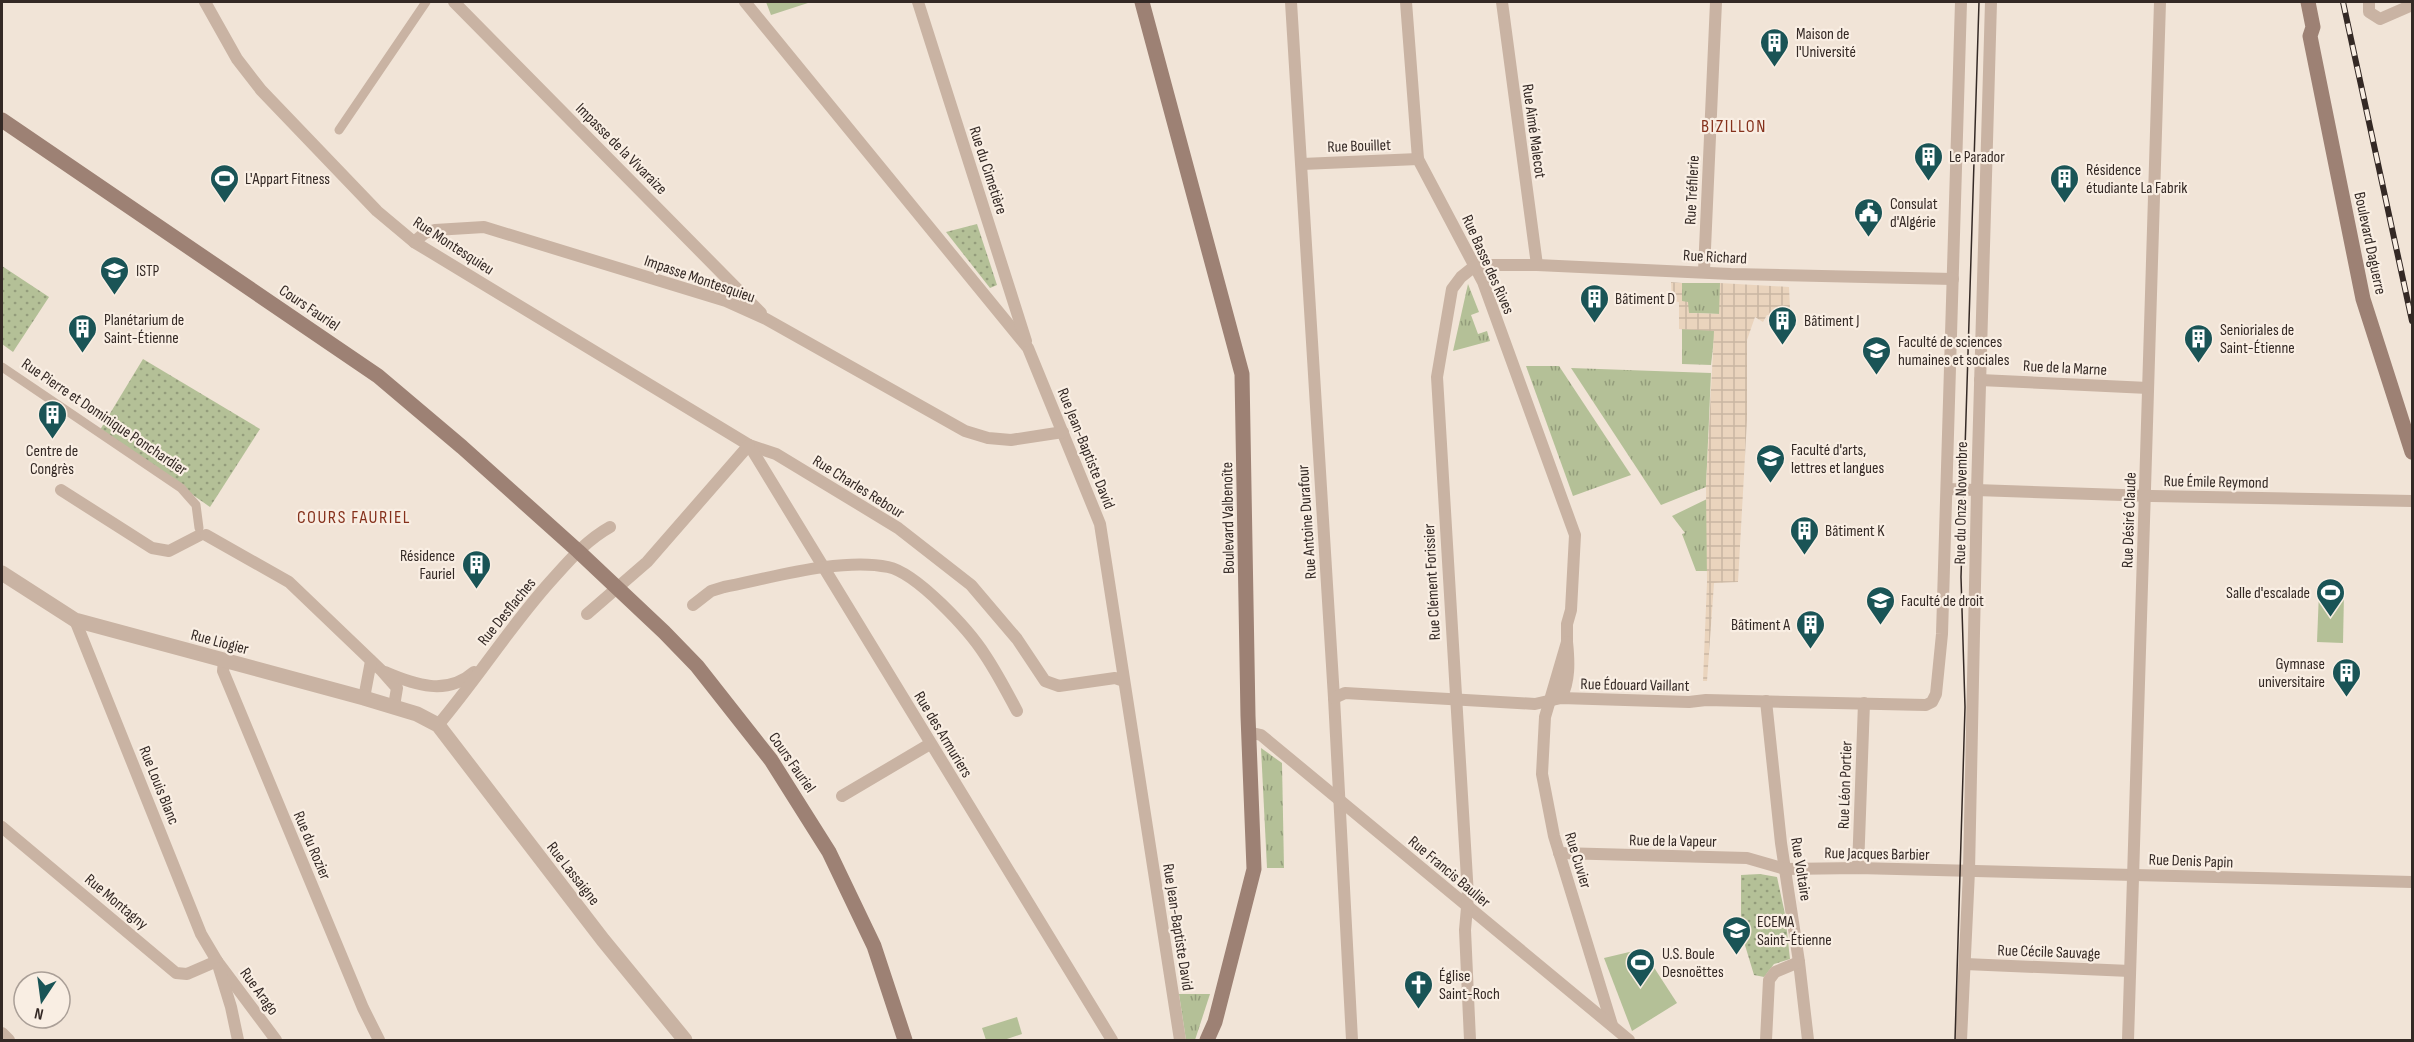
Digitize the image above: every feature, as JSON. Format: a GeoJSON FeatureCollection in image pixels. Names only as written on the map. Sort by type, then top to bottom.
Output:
{"type":"FeatureCollection","features":[{"type":"Feature","properties":{"kind":"main road","name":"Boulevard Valbenoîte"},"geometry":{"type":"LineString","coordinates":[[1142,2],[1242,374],[1254,869],[1215,1022],[1208,1041]]}},
{"type":"Feature","properties":{"kind":"main road","name":"Boulevard Daguerre"},"geometry":{"type":"LineString","coordinates":[[2297,2],[2304,28],[2310,36],[2363,299],[2412,452]]}},
{"type":"Feature","properties":{"kind":"main road","name":"Boulevard Daguerre"},"geometry":{"type":"LineString","coordinates":[[2308,2],[2313,27],[2310,36]]}},
{"type":"Feature","properties":{"kind":"main road","name":"Cours Fauriel"},"geometry":{"type":"LineString","coordinates":[[2,120],[378,376],[618,587],[697,666],[771,760],[802,806],[841,876],[874,946],[905,1041]]}},
{"type":"Feature","properties":{"kind":"street","name":"Rue Montesquieu"},"geometry":{"type":"LineString","coordinates":[[205,2],[237,58],[261,90],[377,211],[414,242],[749,445]]}},
{"type":"Feature","properties":{"kind":"street"},"geometry":{"type":"LineString","coordinates":[[339,130],[426,2]]}},
{"type":"Feature","properties":{"kind":"street","name":"Impasse de la Vivaraize"},"geometry":{"type":"LineString","coordinates":[[453,2],[766,319]]}},
{"type":"Feature","properties":{"kind":"street","name":"Rue Jean-Baptiste David"},"geometry":{"type":"LineString","coordinates":[[745,2],[1028,348],[1100,524],[1180,1041]]}},
{"type":"Feature","properties":{"kind":"street","name":"Rue du Cimetière"},"geometry":{"type":"LineString","coordinates":[[918,2],[1028,348]]}},
{"type":"Feature","properties":{"kind":"street","name":"Rue Antoine Durafour"},"geometry":{"type":"LineString","coordinates":[[1291,2],[1340,800],[1352,1041]]}},
{"type":"Feature","properties":{"kind":"street","name":"Rue Basse des Rives"},"geometry":{"type":"LineString","coordinates":[[1406,2],[1418,159],[1476,265],[1575,535]]}},
{"type":"Feature","properties":{"kind":"street","name":"Rue Aimé Malecot"},"geometry":{"type":"LineString","coordinates":[[1502,2],[1537,265]]}},
{"type":"Feature","properties":{"kind":"street","name":"Rue Tréfilerie"},"geometry":{"type":"LineString","coordinates":[[1704,272],[1716,2]]}},
{"type":"Feature","properties":{"kind":"street","name":"Rue du Onze Novembre"},"geometry":{"type":"LineString","coordinates":[[1935,698],[1942,634],[1961,2]]}},
{"type":"Feature","properties":{"kind":"street","name":"Rue du Onze Novembre"},"geometry":{"type":"LineString","coordinates":[[1961,1041],[1969,871],[1991,2]]}},
{"type":"Feature","properties":{"kind":"street","name":"Rue Désiré Claude"},"geometry":{"type":"LineString","coordinates":[[2128,1041],[2160,2]]}},
{"type":"Feature","properties":{"kind":"street"},"geometry":{"type":"LineString","coordinates":[[2369,2],[2369,12],[2380,19],[2412,5]]}},
{"type":"Feature","properties":{"kind":"street","name":"Rue Bouillet"},"geometry":{"type":"LineString","coordinates":[[1302,164],[1418,159]]}},
{"type":"Feature","properties":{"kind":"street","name":"Impasse Montesquieu"},"geometry":{"type":"LineString","coordinates":[[414,242],[425,233],[435,230],[484,227],[726,301],[766,319],[965,431],[988,438],[1011,440],[1063,432]]}},
{"type":"Feature","properties":{"kind":"street","name":"Rue Richard"},"geometry":{"type":"LineString","coordinates":[[1476,265],[1953,279]]}},
{"type":"Feature","properties":{"kind":"street","name":"Rue Clément Forissier"},"geometry":{"type":"LineString","coordinates":[[1470,1041],[1465,930],[1468,896],[1437,376],[1452,289],[1461,277],[1476,265]]}},
{"type":"Feature","properties":{"kind":"street","name":"Rue Pierre et Dominique Ponchardier"},"geometry":{"type":"LineString","coordinates":[[2,367],[182,488],[196,505],[202,532]]}},
{"type":"Feature","properties":{"kind":"street","name":"Rue de la Marne"},"geometry":{"type":"LineString","coordinates":[[1980,380],[2148,388]]}},
{"type":"Feature","properties":{"kind":"street"},"geometry":{"type":"LineString","coordinates":[[587,614],[647,562],[749,445]]}},
{"type":"Feature","properties":{"kind":"street","name":"Rue des Armuriers"},"geometry":{"type":"LineString","coordinates":[[749,445],[1112,1041]]}},
{"type":"Feature","properties":{"kind":"street","name":"Rue Charles Rebour"},"geometry":{"type":"LineString","coordinates":[[749,445],[776,454],[898,528],[971,585],[1017,639],[1045,681],[1059,686],[1115,678],[1124,681]]}},
{"type":"Feature","properties":{"kind":"street","name":"Rue Émile Reymond"},"geometry":{"type":"LineString","coordinates":[[1947,489],[2145,496],[2412,501]]}},
{"type":"Feature","properties":{"kind":"street"},"geometry":{"type":"LineString","coordinates":[[61,490],[152,548],[169,551],[202,532],[289,582],[397,688],[394,706]]}},
{"type":"Feature","properties":{"kind":"street"},"geometry":{"type":"LineString","coordinates":[[578,551],[593,536],[610,526]]}},
{"type":"Feature","properties":{"kind":"street","name":"Rue Cuvier"},"geometry":{"type":"LineString","coordinates":[[1575,535],[1567,642],[1555,700],[1545,717],[1542,774],[1554,836],[1612,1025]]}},
{"type":"Feature","properties":{"kind":"street","name":"Rue Desflaches"},"geometry":{"type":"LineString","coordinates":[[438,725],[472,685],[487,662],[551,581],[578,551]]}},
{"type":"Feature","properties":{"kind":"street"},"geometry":{"type":"LineString","coordinates":[[693,605],[711,591],[724,587],[824,568],[867,565],[889,567],[903,573],[919,585],[958,623],[984,653],[1017,711]]}},
{"type":"Feature","properties":{"kind":"street","name":"Rue Liogier"},"geometry":{"type":"LineString","coordinates":[[2,573],[75,620],[394,706],[438,725]]}},
{"type":"Feature","properties":{"kind":"street","name":"Rue Louis Blanc"},"geometry":{"type":"LineString","coordinates":[[75,620],[201,934],[217,961]]}},
{"type":"Feature","properties":{"kind":"street","name":"Rue du Rozier"},"geometry":{"type":"LineString","coordinates":[[224,660],[223,671],[379,1041]]}},
{"type":"Feature","properties":{"kind":"street"},"geometry":{"type":"LineString","coordinates":[[364,698],[370,661]]}},
{"type":"Feature","properties":{"kind":"street","name":"Rue Desflaches"},"geometry":{"type":"LineString","coordinates":[[382,671],[421,684],[436,687],[451,686],[462,683],[487,662]]}},
{"type":"Feature","properties":{"kind":"street","name":"Rue Édouard Vaillant"},"geometry":{"type":"LineString","coordinates":[[1334,698],[1345,693],[1535,704],[1555,700],[1766,701],[1926,705],[1935,698]]}},
{"type":"Feature","properties":{"kind":"street","name":"Rue Voltaire"},"geometry":{"type":"LineString","coordinates":[[1766,701],[1808,1041]]}},
{"type":"Feature","properties":{"kind":"street","name":"Rue Léon Portier"},"geometry":{"type":"LineString","coordinates":[[1858,868],[1864,704]]}},
{"type":"Feature","properties":{"kind":"street","name":"Rue Lassaigne"},"geometry":{"type":"LineString","coordinates":[[438,725],[603,940],[685,1041]]}},
{"type":"Feature","properties":{"kind":"street","name":"Rue Francis Baulier"},"geometry":{"type":"LineString","coordinates":[[1249,735],[1252,733],[1261,735],[1629,1041]]}},
{"type":"Feature","properties":{"kind":"street"},"geometry":{"type":"LineString","coordinates":[[842,796],[930,744]]}},
{"type":"Feature","properties":{"kind":"street","name":"Rue Montagny"},"geometry":{"type":"LineString","coordinates":[[2,828],[176,973],[187,974],[217,961]]}},
{"type":"Feature","properties":{"kind":"street","name":"Rue de la Vapeur"},"geometry":{"type":"LineString","coordinates":[[1560,854],[1747,858],[1785,869]]}},
{"type":"Feature","properties":{"kind":"street","name":"Rue Jacques Barbier"},"geometry":{"type":"LineString","coordinates":[[1785,869],[1969,871]]}},
{"type":"Feature","properties":{"kind":"street","name":"Rue Denis Papin"},"geometry":{"type":"LineString","coordinates":[[1969,871],[2412,882]]}},
{"type":"Feature","properties":{"kind":"street"},"geometry":{"type":"LineString","coordinates":[[217,961],[231,1007],[237,1041]]}},
{"type":"Feature","properties":{"kind":"street","name":"Rue Arago"},"geometry":{"type":"LineString","coordinates":[[217,961],[276,1041]]}},
{"type":"Feature","properties":{"kind":"street"},"geometry":{"type":"LineString","coordinates":[[1766,1041],[1769,980],[1775,972],[1799,962]]}},
{"type":"Feature","properties":{"kind":"street","name":"Rue Cécile Sauvage"},"geometry":{"type":"LineString","coordinates":[[1965,964],[2130,971]]}},
{"type":"Feature","properties":{"kind":"street"},"geometry":{"type":"LineString","coordinates":[[2,1034],[9,1041]]}},
{"type":"Feature","properties":{"kind":"green space"},"geometry":{"type":"Polygon","coordinates":[[[766,2],[811,2],[771,15],[766,2]]]}},
{"type":"Feature","properties":{"kind":"green space"},"geometry":{"type":"Polygon","coordinates":[[[977,224],[997,285],[990,288],[946,232],[977,224]]]}},
{"type":"Feature","properties":{"kind":"green space"},"geometry":{"type":"Polygon","coordinates":[[[2,266],[49,297],[13,352],[2,344],[2,266]]]}},
{"type":"Feature","properties":{"kind":"green space"},"geometry":{"type":"Polygon","coordinates":[[[1682,283],[1720,283],[1720,314],[1689,313],[1682,301],[1682,283]]]}},
{"type":"Feature","properties":{"kind":"green space"},"geometry":{"type":"Polygon","coordinates":[[[1468,284],[1479,312],[1471,315],[1478,334],[1487,331],[1490,341],[1453,351],[1468,284]]]}},
{"type":"Feature","properties":{"kind":"green space"},"geometry":{"type":"Polygon","coordinates":[[[1682,329],[1715,330],[1711,365],[1682,364],[1682,329]]]}},
{"type":"Feature","properties":{"kind":"green space"},"geometry":{"type":"Polygon","coordinates":[[[143,359],[260,429],[210,507],[100,430],[143,359]]]}},
{"type":"Feature","properties":{"kind":"green space"},"geometry":{"type":"Polygon","coordinates":[[[1526,366],[1559,366],[1631,475],[1573,496],[1526,366]]]}},
{"type":"Feature","properties":{"kind":"green space"},"geometry":{"type":"Polygon","coordinates":[[[1571,368],[1711,373],[1706,487],[1661,505],[1571,368]]]}},
{"type":"Feature","properties":{"kind":"green space"},"geometry":{"type":"Polygon","coordinates":[[[1707,499],[1707,571],[1696,571],[1682,534],[1685,533],[1672,516],[1707,499]]]}},
{"type":"Feature","properties":{"kind":"green space","name":"Salle d'escalade"},"geometry":{"type":"Polygon","coordinates":[[[2319,592],[2344,593],[2343,643],[2317,642],[2319,592]]]}},
{"type":"Feature","properties":{"kind":"green space"},"geometry":{"type":"Polygon","coordinates":[[[1261,748],[1282,763],[1284,868],[1267,868],[1261,748]]]}},
{"type":"Feature","properties":{"kind":"green space"},"geometry":{"type":"Polygon","coordinates":[[[1760,874],[1777,877],[1785,914],[1790,959],[1774,964],[1764,977],[1754,975],[1741,932],[1741,875],[1760,874]]]}},
{"type":"Feature","properties":{"kind":"green space","name":"U.S. Boule Desnoëttes"},"geometry":{"type":"Polygon","coordinates":[[[1642,949],[1677,1003],[1632,1031],[1604,958],[1642,949]]]}},
{"type":"Feature","properties":{"kind":"green space"},"geometry":{"type":"Polygon","coordinates":[[[1179,994],[1210,994],[1195,1040],[1186,1040],[1179,994]]]}},
{"type":"Feature","properties":{"kind":"green space"},"geometry":{"type":"Polygon","coordinates":[[[1017,1017],[1022,1034],[1004,1040],[986,1040],[982,1028],[1017,1017]]]}},
{"type":"Feature","properties":{"kind":"shaded area"},"geometry":{"type":"Polygon","coordinates":[[[1671,282],[1682,283],[1682,301],[1688,302],[1689,313],[1719,314],[1720,283],[1789,287],[1791,330],[1775,316],[1767,315],[1763,322],[1755,317],[1747,340],[1747,420],[1738,582],[1714,583],[1707,681],[1703,681],[1707,582],[1706,487],[1714,331],[1679,329],[1679,302],[1672,301],[1671,282]]]}},
{"type":"Feature","properties":{"kind":"tram line"},"geometry":{"type":"LineString","coordinates":[[1955,1040],[1965,707],[1961,577],[1979,2]]}},
{"type":"Feature","properties":{"kind":"railway"},"geometry":{"type":"LineString","coordinates":[[2343,2],[2412,321]]}},
{"type":"Feature","properties":{"kind":"place","name":"Maison de l'Université"},"geometry":{"type":"Point","coordinates":[1775,68]}},
{"type":"Feature","properties":{"kind":"place","name":"Le Parador"},"geometry":{"type":"Point","coordinates":[1928,182]}},
{"type":"Feature","properties":{"kind":"place","name":"L'Appart Fitness"},"geometry":{"type":"Point","coordinates":[224,204]}},
{"type":"Feature","properties":{"kind":"place","name":"Résidence étudiante La Fabrik"},"geometry":{"type":"Point","coordinates":[2065,204]}},
{"type":"Feature","properties":{"kind":"place","name":"Consulat d'Algérie"},"geometry":{"type":"Point","coordinates":[1869,238]}},
{"type":"Feature","properties":{"kind":"place","name":"ISTP"},"geometry":{"type":"Point","coordinates":[115,296]}},
{"type":"Feature","properties":{"kind":"place","name":"Bâtiment D"},"geometry":{"type":"Point","coordinates":[1594,324]}},
{"type":"Feature","properties":{"kind":"place","name":"Bâtiment J"},"geometry":{"type":"Point","coordinates":[1783,346]}},
{"type":"Feature","properties":{"kind":"place","name":"Planétarium de Saint-Étienne"},"geometry":{"type":"Point","coordinates":[83,354]}},
{"type":"Feature","properties":{"kind":"place","name":"Senioriales de Saint-Étienne"},"geometry":{"type":"Point","coordinates":[2199,364]}},
{"type":"Feature","properties":{"kind":"place","name":"Faculté de sciences humaines et sociales"},"geometry":{"type":"Point","coordinates":[1877,376]}},
{"type":"Feature","properties":{"kind":"place","name":"Centre de Congrès"},"geometry":{"type":"Point","coordinates":[52,440]}},
{"type":"Feature","properties":{"kind":"place","name":"Faculté d'arts, lettres et langues"},"geometry":{"type":"Point","coordinates":[1770,484]}},
{"type":"Feature","properties":{"kind":"place","name":"Bâtiment K"},"geometry":{"type":"Point","coordinates":[1804,556]}},
{"type":"Feature","properties":{"kind":"place","name":"Résidence Fauriel"},"geometry":{"type":"Point","coordinates":[476,590]}},
{"type":"Feature","properties":{"kind":"place","name":"Salle d'escalade"},"geometry":{"type":"Point","coordinates":[2331,618]}},
{"type":"Feature","properties":{"kind":"place","name":"Faculté de droit"},"geometry":{"type":"Point","coordinates":[1880,626]}},
{"type":"Feature","properties":{"kind":"place","name":"Bâtiment A"},"geometry":{"type":"Point","coordinates":[1811,650]}},
{"type":"Feature","properties":{"kind":"place","name":"Gymnase universitaire"},"geometry":{"type":"Point","coordinates":[2346,698]}},
{"type":"Feature","properties":{"kind":"place","name":"ECEMA Saint-Étienne"},"geometry":{"type":"Point","coordinates":[1736,956]}},
{"type":"Feature","properties":{"kind":"place","name":"U.S. Boule Desnoëttes"},"geometry":{"type":"Point","coordinates":[1641,988]}},
{"type":"Feature","properties":{"kind":"place","name":"Église Saint-Roch"},"geometry":{"type":"Point","coordinates":[1418,1010]}},
{"type":"Feature","properties":{"kind":"district","name":"BIZILLON"},"geometry":{"type":"Point","coordinates":[1734,126]}},
{"type":"Feature","properties":{"kind":"district","name":"COURS FAURIEL"},"geometry":{"type":"Point","coordinates":[354,517]}}]}
